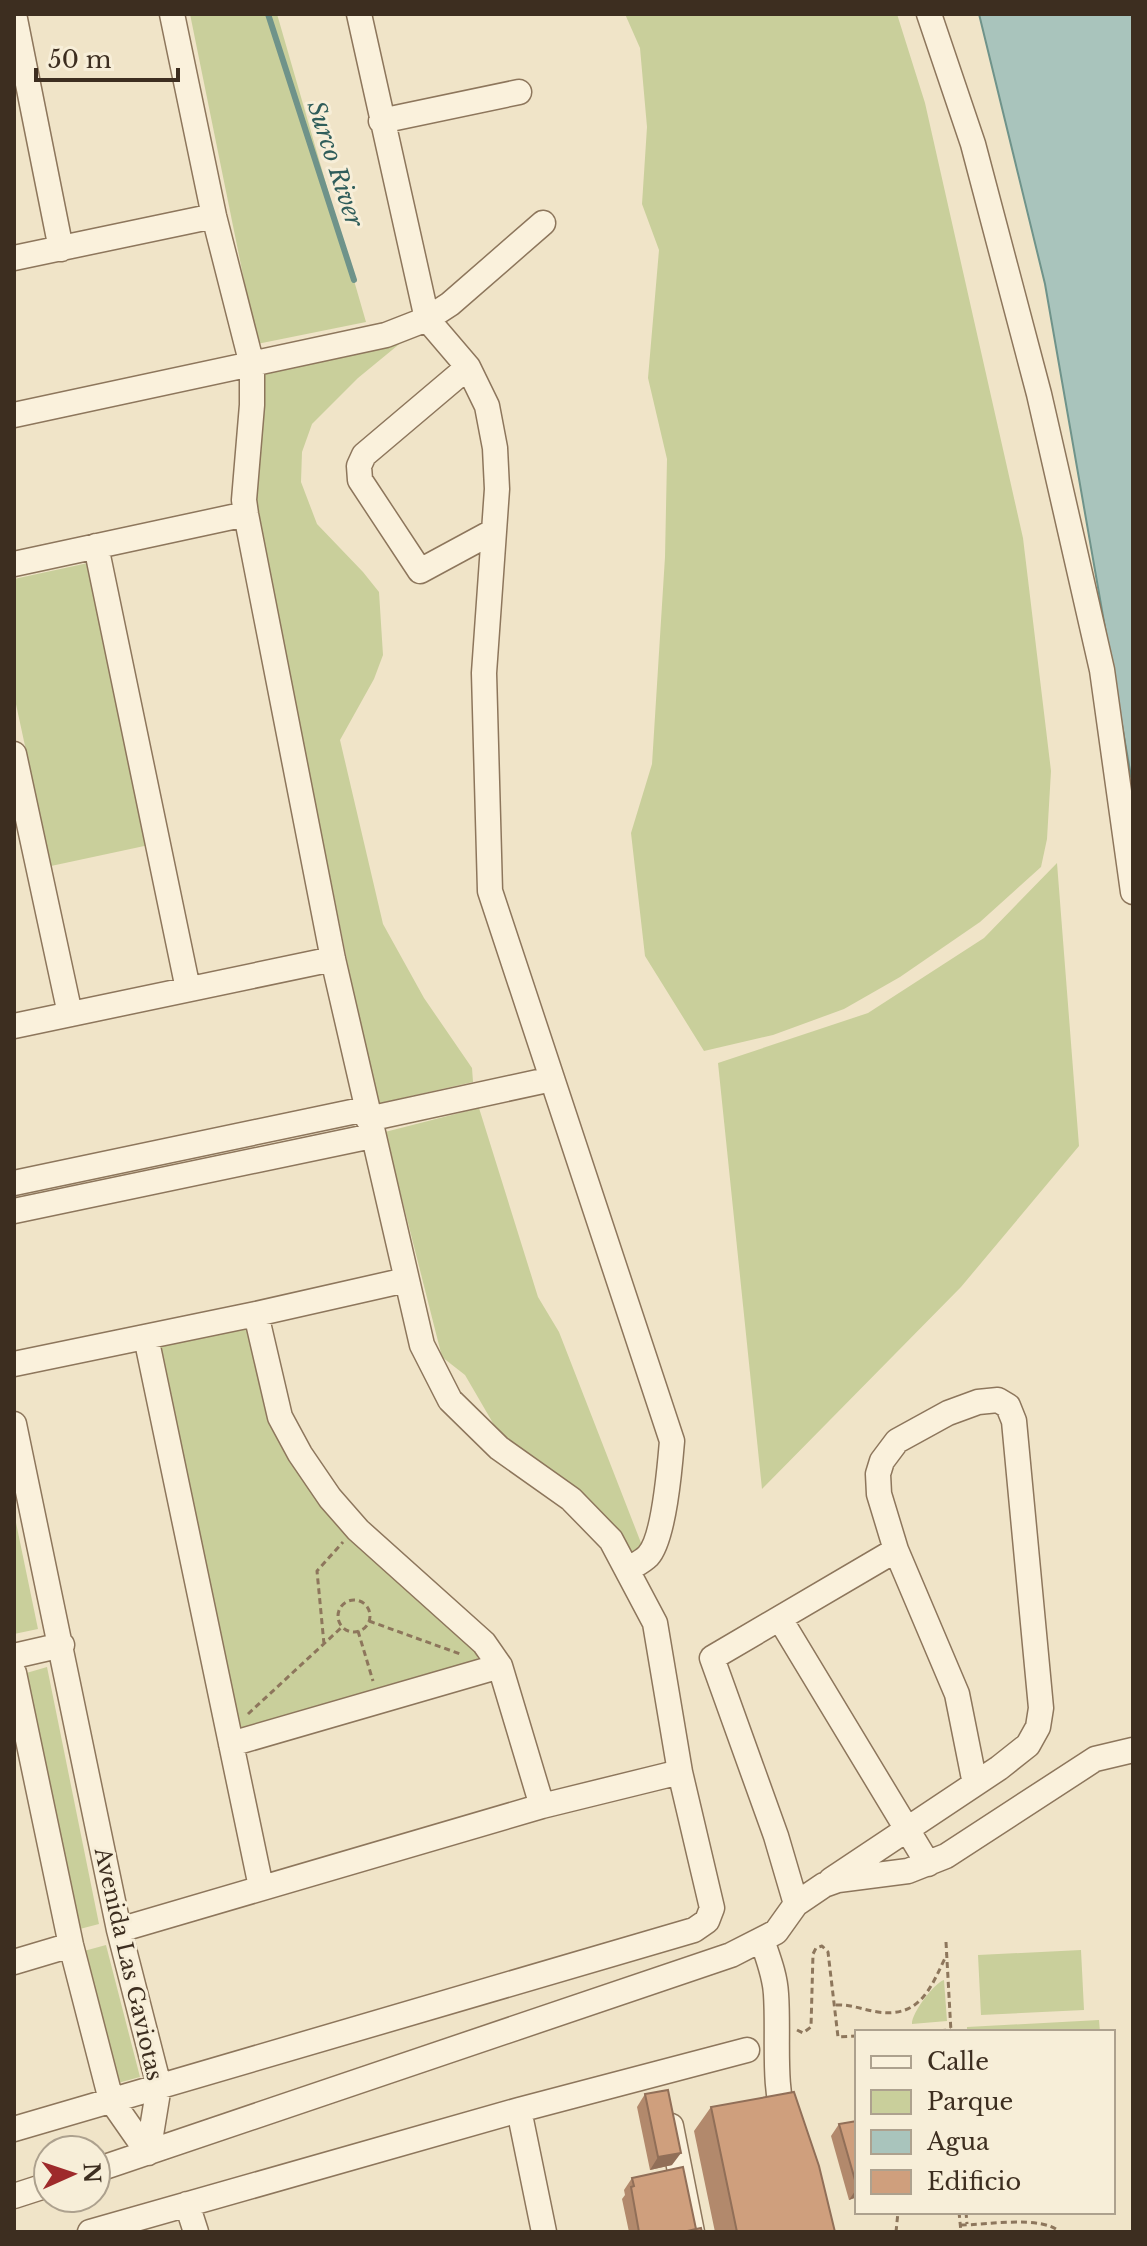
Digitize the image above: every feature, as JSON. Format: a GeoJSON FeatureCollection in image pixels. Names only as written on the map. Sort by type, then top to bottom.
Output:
{"type":"FeatureCollection","features":[{"type":"Feature","properties":{"kind":"street"},"geometry":{"type":"LineString","coordinates":[[14,14],[61,249]]}},
{"type":"Feature","properties":{"kind":"street"},"geometry":{"type":"LineString","coordinates":[[14,2129],[694,1930],[707,1921],[712,1908],[680,1772],[655,1623],[611,1540],[571,1499],[499,1448],[450,1400],[422,1345],[333,959],[246,514],[244,500],[252,365],[214,216],[172,14]]}},
{"type":"Feature","properties":{"kind":"street"},"geometry":{"type":"LineString","coordinates":[[359,14],[427,319],[468,367],[487,406],[495,448],[497,489],[484,673],[490,891],[672,1441],[663,1511],[654,1541],[649,1555],[627,1570]]}},
{"type":"Feature","properties":{"kind":"street"},"geometry":{"type":"LineString","coordinates":[[929,14],[973,144],[1039,394],[1102,670],[1133,892]]}},
{"type":"Feature","properties":{"kind":"street"},"geometry":{"type":"LineString","coordinates":[[381,121],[519,92]]}},
{"type":"Feature","properties":{"kind":"street"},"geometry":{"type":"LineString","coordinates":[[14,258],[214,216]]}},
{"type":"Feature","properties":{"kind":"street"},"geometry":{"type":"LineString","coordinates":[[14,415],[382,336],[427,319],[450,304],[543,223]]}},
{"type":"Feature","properties":{"kind":"street"},"geometry":{"type":"LineString","coordinates":[[468,367],[364,455],[359,466],[360,480],[420,571],[494,531]]}},
{"type":"Feature","properties":{"kind":"street"},"geometry":{"type":"LineString","coordinates":[[14,564],[246,514]]}},
{"type":"Feature","properties":{"kind":"street"},"geometry":{"type":"LineString","coordinates":[[96,546],[188,989]]}},
{"type":"Feature","properties":{"kind":"street"},"geometry":{"type":"LineString","coordinates":[[14,754],[70,1014]]}},
{"type":"Feature","properties":{"kind":"street"},"geometry":{"type":"LineString","coordinates":[[14,1026],[333,959]]}},
{"type":"Feature","properties":{"kind":"street"},"geometry":{"type":"LineString","coordinates":[[14,1211],[467,1096],[552,1079]]}},
{"type":"Feature","properties":{"kind":"street"},"geometry":{"type":"LineString","coordinates":[[14,1183],[369,1122]]}},
{"type":"Feature","properties":{"kind":"street"},"geometry":{"type":"LineString","coordinates":[[14,1364],[406,1280]]}},
{"type":"Feature","properties":{"kind":"street"},"geometry":{"type":"LineString","coordinates":[[256,1314],[280,1417],[322,1487],[358,1530],[484,1643],[500,1666],[542,1806]]}},
{"type":"Feature","properties":{"kind":"street"},"geometry":{"type":"LineString","coordinates":[[146,1337],[261,1887]]}},
{"type":"Feature","properties":{"kind":"street"},"geometry":{"type":"LineString","coordinates":[[112,2165],[731,1955],[776,1932],[796,1904],[975,1784],[1028,1745],[1038,1727],[1041,1708],[1014,1421],[1008,1406],[998,1400],[978,1402],[948,1413],[897,1441],[882,1461],[878,1474],[879,1494],[896,1550],[957,1694],[975,1784]]}},
{"type":"Feature","properties":{"kind":"street","name":"Avenida Las Gaviotas"},"geometry":{"type":"LineString","coordinates":[[14,1424],[119,1930],[159,2086],[148,2153]]}},
{"type":"Feature","properties":{"kind":"street"},"geometry":{"type":"LineString","coordinates":[[796,1904],[776,1836],[712,1658],[896,1550]]}},
{"type":"Feature","properties":{"kind":"street"},"geometry":{"type":"LineString","coordinates":[[780,1619],[928,1864]]}},
{"type":"Feature","properties":{"kind":"street"},"geometry":{"type":"LineString","coordinates":[[14,1656],[62,1645]]}},
{"type":"Feature","properties":{"kind":"street"},"geometry":{"type":"LineString","coordinates":[[231,1744],[500,1666]]}},
{"type":"Feature","properties":{"kind":"street"},"geometry":{"type":"LineString","coordinates":[[14,1673],[71,1945],[111,2100],[148,2153]]}},
{"type":"Feature","properties":{"kind":"street"},"geometry":{"type":"LineString","coordinates":[[824,1885],[908,1871],[928,1864],[964,1846],[1095,1759],[1133,1750]]}},
{"type":"Feature","properties":{"kind":"street"},"geometry":{"type":"LineString","coordinates":[[119,1930],[542,1806],[680,1772]]}},
{"type":"Feature","properties":{"kind":"street"},"geometry":{"type":"LineString","coordinates":[[762,1940],[776,1992],[779,2096],[792,2144]]}},
{"type":"Feature","properties":{"kind":"street"},"geometry":{"type":"LineString","coordinates":[[14,1962],[71,1945]]}},
{"type":"Feature","properties":{"kind":"street"},"geometry":{"type":"LineString","coordinates":[[90,2232],[519,2110],[747,2050]]}},
{"type":"Feature","properties":{"kind":"street"},"geometry":{"type":"LineString","coordinates":[[660,2073],[692,2232]]}},
{"type":"Feature","properties":{"kind":"street"},"geometry":{"type":"LineString","coordinates":[[519,2110],[544,2232]]}},
{"type":"Feature","properties":{"kind":"street"},"geometry":{"type":"LineString","coordinates":[[187,2204],[196,2232]]}},
{"type":"Feature","properties":{"kind":"path"},"geometry":{"type":"LineString","coordinates":[[324,1644],[317,1571],[347,1538]]}},
{"type":"Feature","properties":{"kind":"path"},"geometry":{"type":"LineString","coordinates":[[347,1601],[359,1601],[368,1609],[369,1621],[354,1632],[342,1627],[337,1616],[347,1601]]}},
{"type":"Feature","properties":{"kind":"path"},"geometry":{"type":"LineString","coordinates":[[369,1621],[469,1657]]}},
{"type":"Feature","properties":{"kind":"path"},"geometry":{"type":"LineString","coordinates":[[249,1714],[342,1627]]}},
{"type":"Feature","properties":{"kind":"path"},"geometry":{"type":"LineString","coordinates":[[358,1631],[375,1687]]}},
{"type":"Feature","properties":{"kind":"path"},"geometry":{"type":"LineString","coordinates":[[946,1942],[951,2030]]}},
{"type":"Feature","properties":{"kind":"path"},"geometry":{"type":"LineString","coordinates":[[795,2025],[803,2033],[811,2027],[813,1954],[819,1946],[826,1947],[838,2037],[855,2036]]}},
{"type":"Feature","properties":{"kind":"path"},"geometry":{"type":"LineString","coordinates":[[836,2005],[849,2004],[894,2014],[911,2009],[926,1993],[947,1954]]}},
{"type":"Feature","properties":{"kind":"path"},"geometry":{"type":"LineString","coordinates":[[891,2214],[896,2219]]}},
{"type":"Feature","properties":{"kind":"path"},"geometry":{"type":"LineString","coordinates":[[896,2232],[897,2214]]}},
{"type":"Feature","properties":{"kind":"path"},"geometry":{"type":"LineString","coordinates":[[959,2214],[961,2232]]}},
{"type":"Feature","properties":{"kind":"path"},"geometry":{"type":"LineString","coordinates":[[966,2214],[967,2225]]}},
{"type":"Feature","properties":{"kind":"path"},"geometry":{"type":"LineString","coordinates":[[961,2225],[1041,2222],[1060,2232]]}},
{"type":"Feature","properties":{"kind":"green space"},"geometry":{"type":"Polygon","coordinates":[[[190,14],[277,14],[366,322],[257,344],[190,14]]]}},
{"type":"Feature","properties":{"kind":"green space"},"geometry":{"type":"Polygon","coordinates":[[[625,14],[897,14],[925,103],[1023,538],[1051,771],[1047,839],[1041,867],[980,922],[900,977],[844,1009],[773,1035],[704,1051],[645,956],[631,833],[652,764],[665,557],[667,459],[648,378],[659,250],[642,204],[647,127],[640,48],[625,14]]]}},
{"type":"Feature","properties":{"kind":"green space"},"geometry":{"type":"Polygon","coordinates":[[[403,341],[358,378],[312,424],[302,452],[301,482],[317,524],[379,592],[383,655],[374,679],[340,740],[383,924],[424,998],[472,1068],[473,1082],[376,1104],[255,505],[259,371],[403,341]]]}},
{"type":"Feature","properties":{"kind":"green space"},"geometry":{"type":"Polygon","coordinates":[[[88,563],[149,845],[51,866],[14,695],[14,579],[88,563]]]}},
{"type":"Feature","properties":{"kind":"green space"},"geometry":{"type":"Polygon","coordinates":[[[1057,863],[1079,1146],[961,1287],[762,1489],[718,1063],[868,1013],[984,938],[1057,863]]]}},
{"type":"Feature","properties":{"kind":"green space"},"geometry":{"type":"Polygon","coordinates":[[[479,1108],[538,1297],[559,1332],[643,1548],[627,1558],[574,1495],[497,1430],[465,1375],[442,1357],[385,1132],[479,1108]]]}},
{"type":"Feature","properties":{"kind":"green space"},"geometry":{"type":"Polygon","coordinates":[[[248,1327],[285,1447],[471,1641],[478,1659],[471,1667],[241,1732],[158,1345],[248,1327]]]}},
{"type":"Feature","properties":{"kind":"green space"},"geometry":{"type":"Polygon","coordinates":[[[14,1513],[38,1629],[14,1634],[14,1513]]]}},
{"type":"Feature","properties":{"kind":"green space"},"geometry":{"type":"Polygon","coordinates":[[[47,1667],[99,1924],[76,1930],[23,1674],[47,1667]]]}},
{"type":"Feature","properties":{"kind":"green space"},"geometry":{"type":"Polygon","coordinates":[[[106,1945],[140,2077],[118,2083],[84,1951],[106,1945]]]}},
{"type":"Feature","properties":{"kind":"green space"},"geometry":{"type":"Polygon","coordinates":[[[1081,1950],[1084,2010],[981,2015],[978,1955],[1081,1950]]]}},
{"type":"Feature","properties":{"kind":"green space"},"geometry":{"type":"Polygon","coordinates":[[[944,1980],[947,2021],[912,2024],[924,1999],[944,1980]]]}},
{"type":"Feature","properties":{"kind":"green space"},"geometry":{"type":"Polygon","coordinates":[[[1099,2020],[1100,2030],[967,2030],[967,2027],[1099,2020]]]}},
{"type":"Feature","properties":{"kind":"water"},"geometry":{"type":"Polygon","coordinates":[[[979,14],[1133,14],[1133,788],[1045,284],[979,14]]]}},
{"type":"Feature","properties":{"kind":"building"},"geometry":{"type":"Polygon","coordinates":[[[668,2090],[681,2153],[658,2157],[645,2094],[668,2090]]]}},
{"type":"Feature","properties":{"kind":"building"},"geometry":{"type":"Polygon","coordinates":[[[794,2092],[819,2166],[835,2232],[737,2232],[711,2107],[794,2092]]]}},
{"type":"Feature","properties":{"kind":"building"},"geometry":{"type":"Polygon","coordinates":[[[855,2121],[855,2180],[839,2124],[855,2121]]]}},
{"type":"Feature","properties":{"kind":"building"},"geometry":{"type":"Polygon","coordinates":[[[683,2167],[696,2229],[639,2232],[632,2178],[683,2167]]]}},
{"type":"Feature","properties":{"kind":"waterway","name":"Surco River"},"geometry":{"type":"LineString","coordinates":[[268,14],[354,280]]}}]}
